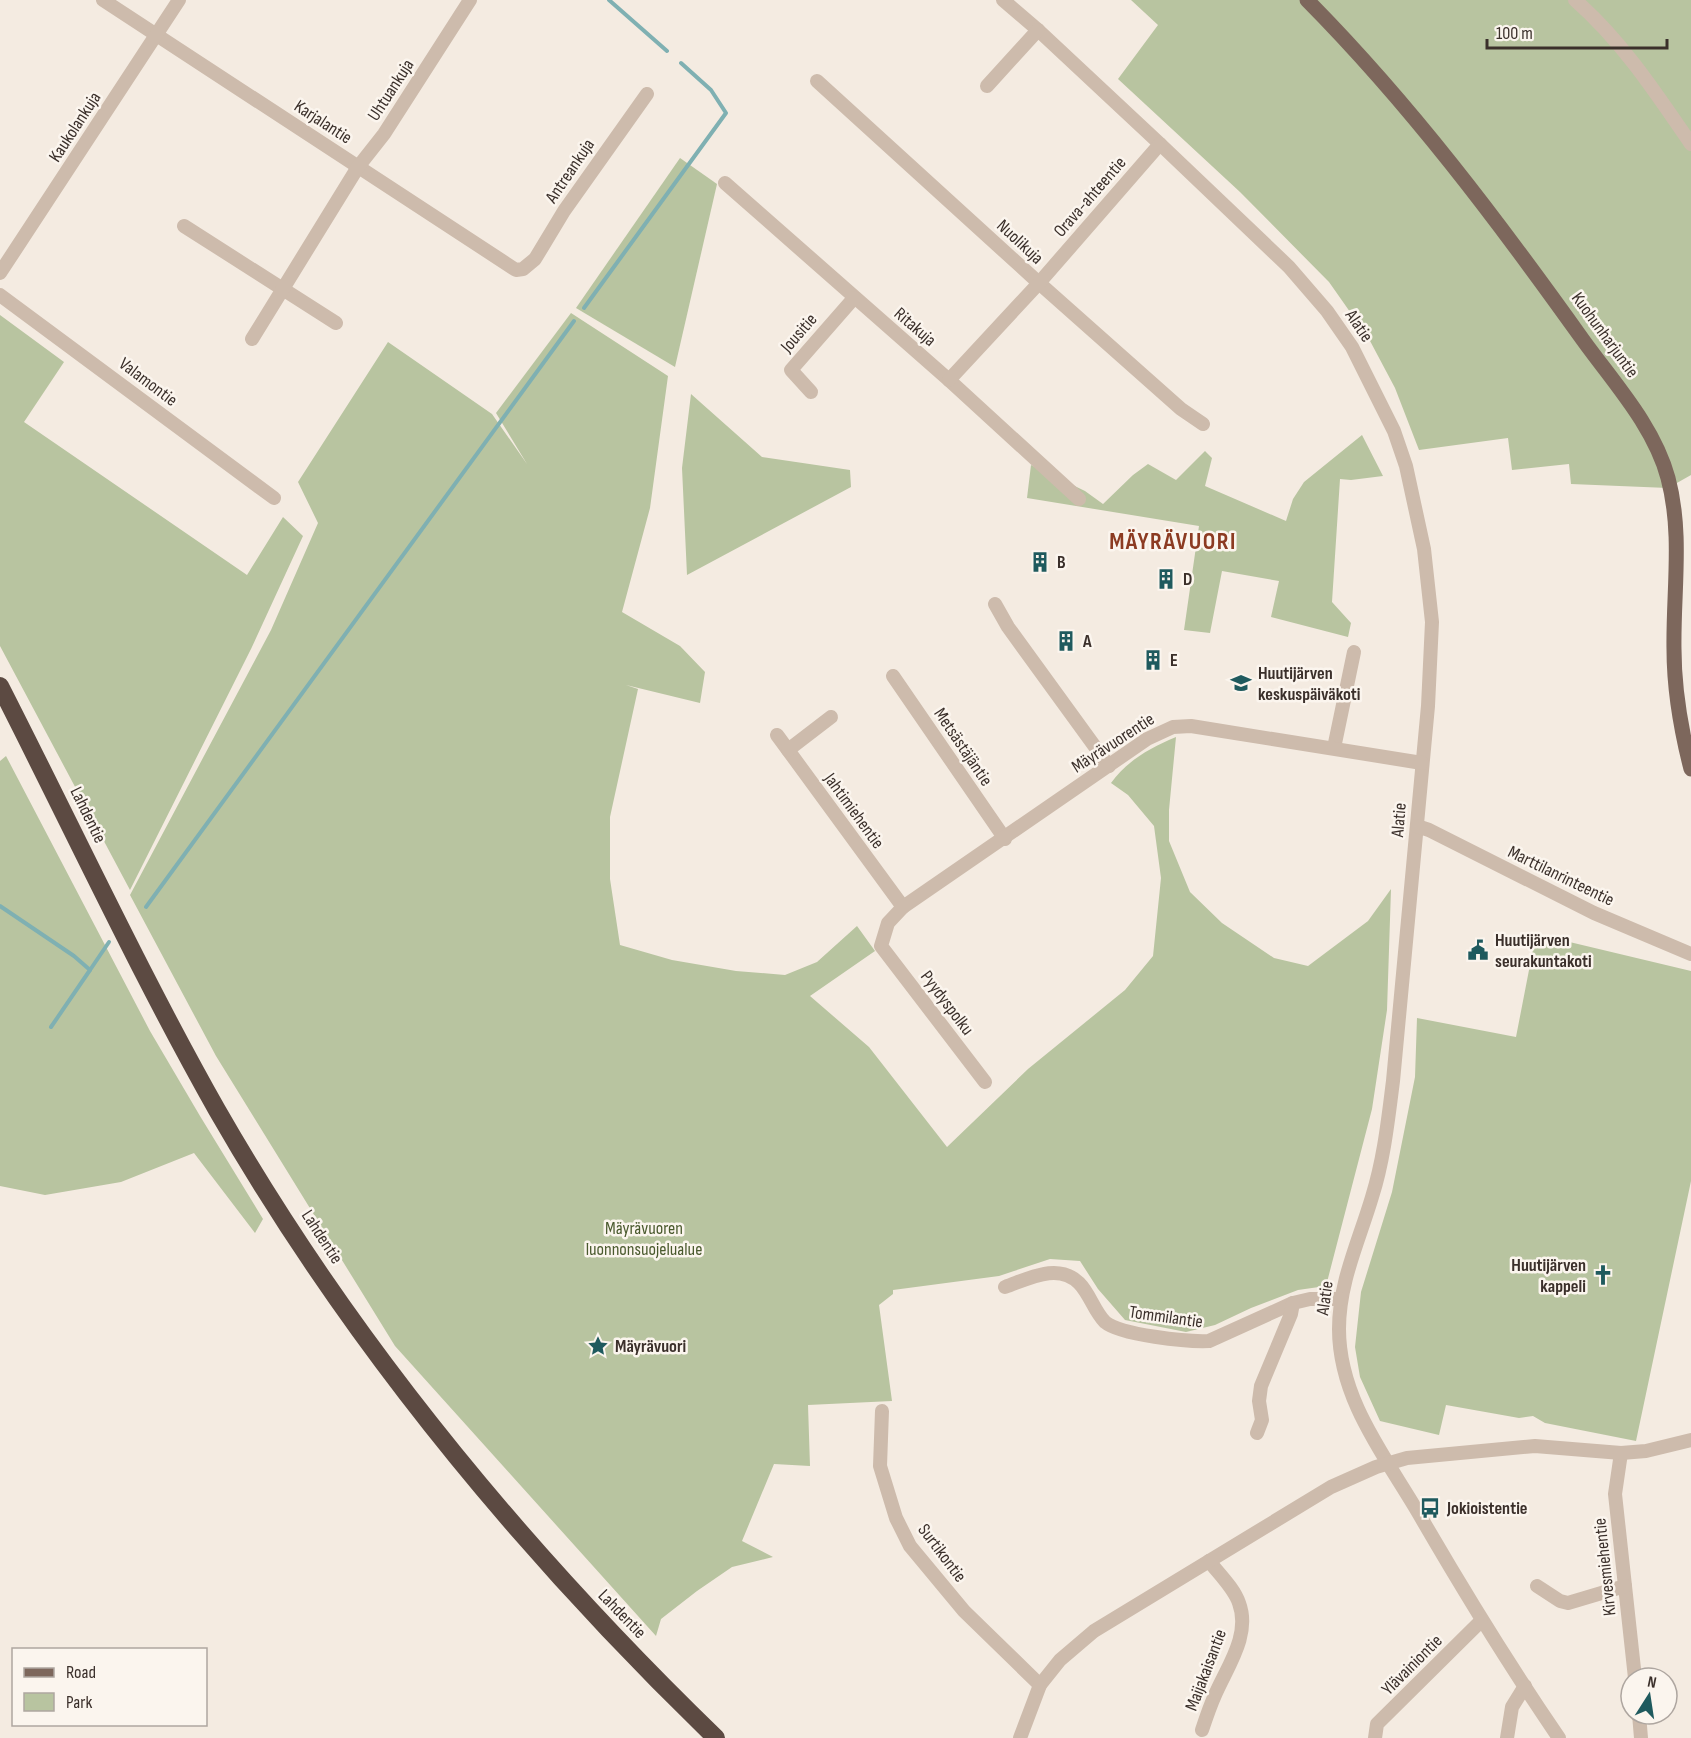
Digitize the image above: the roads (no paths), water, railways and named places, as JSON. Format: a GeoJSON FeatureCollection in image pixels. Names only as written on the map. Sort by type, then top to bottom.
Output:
{"type":"FeatureCollection","features":[{"type":"Feature","properties":{"kind":"highway","name":"Lahdentie"},"geometry":{"type":"LineString","coordinates":[[0,686],[137,961],[182,1046],[234,1137],[358,1330],[411,1402],[469,1474],[556,1575],[712,1737]]}},
{"type":"Feature","properties":{"kind":"main road","name":"Kuohunharjuntie"},"geometry":{"type":"LineString","coordinates":[[1307,0],[1342,35],[1427,134],[1510,240],[1626,397],[1655,447],[1668,477],[1676,518],[1674,650],[1676,697],[1691,770]]}},
{"type":"Feature","properties":{"kind":"street","name":"Karjalantie"},"geometry":{"type":"LineString","coordinates":[[103,0],[516,270],[524,270]]}},
{"type":"Feature","properties":{"kind":"street","name":"Kaukolankuja"},"geometry":{"type":"LineString","coordinates":[[0,273],[179,0]]}},
{"type":"Feature","properties":{"kind":"street","name":"Uhtuankuja"},"geometry":{"type":"LineString","coordinates":[[252,339],[358,166],[384,134],[470,0]]}},
{"type":"Feature","properties":{"kind":"street","name":"Alatie"},"geometry":{"type":"LineString","coordinates":[[1003,0],[1038,30],[1289,267],[1328,311],[1353,347],[1394,431],[1406,466],[1425,549],[1431,622],[1431,675],[1394,1081],[1387,1132],[1372,1196],[1341,1299],[1339,1329],[1342,1358],[1350,1393],[1368,1431],[1481,1621],[1559,1738]]}},
{"type":"Feature","properties":{"kind":"street"},"geometry":{"type":"LineString","coordinates":[[1575,0],[1602,25],[1639,69],[1691,144]]}},
{"type":"Feature","properties":{"kind":"street"},"geometry":{"type":"LineString","coordinates":[[987,86],[1038,30]]}},
{"type":"Feature","properties":{"kind":"street","name":"Nuolikuja"},"geometry":{"type":"LineString","coordinates":[[817,81],[1181,410],[1203,424]]}},
{"type":"Feature","properties":{"kind":"street","name":"Antreankuja"},"geometry":{"type":"LineString","coordinates":[[524,270],[536,259],[564,211],[647,94]]}},
{"type":"Feature","properties":{"kind":"street","name":"Orava-ahteentie"},"geometry":{"type":"LineString","coordinates":[[949,380],[1039,283],[1160,144]]}},
{"type":"Feature","properties":{"kind":"street","name":"Ritakuja"},"geometry":{"type":"LineString","coordinates":[[725,183],[949,380],[1078,500]]}},
{"type":"Feature","properties":{"kind":"street"},"geometry":{"type":"LineString","coordinates":[[184,226],[336,323]]}},
{"type":"Feature","properties":{"kind":"street","name":"Valamontie"},"geometry":{"type":"LineString","coordinates":[[0,295],[274,498]]}},
{"type":"Feature","properties":{"kind":"street","name":"Jousitie"},"geometry":{"type":"LineString","coordinates":[[811,392],[791,370],[854,298]]}},
{"type":"Feature","properties":{"kind":"street"},"geometry":{"type":"LineString","coordinates":[[995,604],[1008,627],[1109,766]]}},
{"type":"Feature","properties":{"kind":"street"},"geometry":{"type":"LineString","coordinates":[[1334,748],[1354,652]]}},
{"type":"Feature","properties":{"kind":"street","name":"Metsästäjäntie"},"geometry":{"type":"LineString","coordinates":[[893,676],[1005,839]]}},
{"type":"Feature","properties":{"kind":"street"},"geometry":{"type":"LineString","coordinates":[[788,750],[831,717]]}},
{"type":"Feature","properties":{"kind":"street","name":"Mäyrävuorentie"},"geometry":{"type":"LineString","coordinates":[[881,946],[888,923],[903,907],[1005,839],[1147,739],[1173,727],[1191,726],[1422,763]]}},
{"type":"Feature","properties":{"kind":"street","name":"Jahtimiehentie"},"geometry":{"type":"LineString","coordinates":[[777,735],[903,907]]}},
{"type":"Feature","properties":{"kind":"street","name":"Marttilanrinteentie"},"geometry":{"type":"LineString","coordinates":[[1417,826],[1594,914],[1691,954]]}},
{"type":"Feature","properties":{"kind":"street","name":"Pyydyspolku"},"geometry":{"type":"LineString","coordinates":[[881,946],[985,1082]]}},
{"type":"Feature","properties":{"kind":"street","name":"Tommilantie"},"geometry":{"type":"LineString","coordinates":[[1005,1287],[1046,1273],[1064,1274],[1079,1283],[1106,1322],[1125,1332],[1194,1342],[1209,1341],[1293,1303],[1310,1299],[1341,1299]]}},
{"type":"Feature","properties":{"kind":"street"},"geometry":{"type":"LineString","coordinates":[[1257,1433],[1262,1420],[1259,1401],[1261,1386],[1291,1314],[1293,1303]]}},
{"type":"Feature","properties":{"kind":"street","name":"Surtikontie"},"geometry":{"type":"LineString","coordinates":[[882,1411],[880,1466],[896,1518],[910,1546],[964,1611],[1040,1685]]}},
{"type":"Feature","properties":{"kind":"street"},"geometry":{"type":"LineString","coordinates":[[1020,1738],[1040,1685],[1060,1660],[1094,1631],[1331,1487],[1407,1458],[1535,1446],[1621,1453],[1646,1451],[1691,1440]]}},
{"type":"Feature","properties":{"kind":"street","name":"Kirvesmiehentie"},"geometry":{"type":"LineString","coordinates":[[1621,1453],[1615,1494],[1634,1666]]}},
{"type":"Feature","properties":{"kind":"street","name":"Maijakaisantie"},"geometry":{"type":"LineString","coordinates":[[1202,1730],[1215,1694],[1232,1664],[1242,1623],[1239,1603],[1209,1561]]}},
{"type":"Feature","properties":{"kind":"street"},"geometry":{"type":"LineString","coordinates":[[1538,1586],[1560,1601],[1568,1603],[1625,1586]]}},
{"type":"Feature","properties":{"kind":"street","name":"Ylävainiontie"},"geometry":{"type":"LineString","coordinates":[[1375,1738],[1377,1724],[1481,1621]]}},
{"type":"Feature","properties":{"kind":"street"},"geometry":{"type":"LineString","coordinates":[[1507,1738],[1512,1707],[1525,1686]]}},
{"type":"Feature","properties":{"kind":"waterway"},"geometry":{"type":"LineString","coordinates":[[609,0],[667,51]]}},
{"type":"Feature","properties":{"kind":"waterway"},"geometry":{"type":"LineString","coordinates":[[584,308],[726,113],[711,90],[681,63]]}},
{"type":"Feature","properties":{"kind":"waterway"},"geometry":{"type":"LineString","coordinates":[[146,907],[574,321]]}},
{"type":"Feature","properties":{"kind":"waterway"},"geometry":{"type":"LineString","coordinates":[[0,906],[74,956],[90,970],[51,1027]]}},
{"type":"Feature","properties":{"kind":"waterway"},"geometry":{"type":"LineString","coordinates":[[90,970],[109,942]]}},
{"type":"Feature","properties":{"kind":"place","name":"B"},"geometry":{"type":"Point","coordinates":[1040,562]}},
{"type":"Feature","properties":{"kind":"place","name":"D"},"geometry":{"type":"Point","coordinates":[1166,579]}},
{"type":"Feature","properties":{"kind":"place","name":"A"},"geometry":{"type":"Point","coordinates":[1066,641]}},
{"type":"Feature","properties":{"kind":"place","name":"E"},"geometry":{"type":"Point","coordinates":[1153,660]}},
{"type":"Feature","properties":{"kind":"place","name":"Huutijärven keskuspäiväkoti"},"geometry":{"type":"Point","coordinates":[1241,683]}},
{"type":"Feature","properties":{"kind":"place","name":"Huutijärven seurakuntakoti"},"geometry":{"type":"Point","coordinates":[1478,950]}},
{"type":"Feature","properties":{"kind":"place","name":"Huutijärven kappeli"},"geometry":{"type":"Point","coordinates":[1603,1275]}},
{"type":"Feature","properties":{"kind":"place","name":"Mäyrävuori"},"geometry":{"type":"Point","coordinates":[598,1346]}},
{"type":"Feature","properties":{"kind":"place","name":"Jokioistentie"},"geometry":{"type":"Point","coordinates":[1430,1508]}},
{"type":"Feature","properties":{"kind":"district","name":"MÄYRÄVUORI"},"geometry":{"type":"Point","coordinates":[1173,541]}},
{"type":"Feature","properties":{"kind":"park label","name":"Mäyrävuoren luonnonsuojelualue"},"geometry":{"type":"Point","coordinates":[644,1238]}}]}
